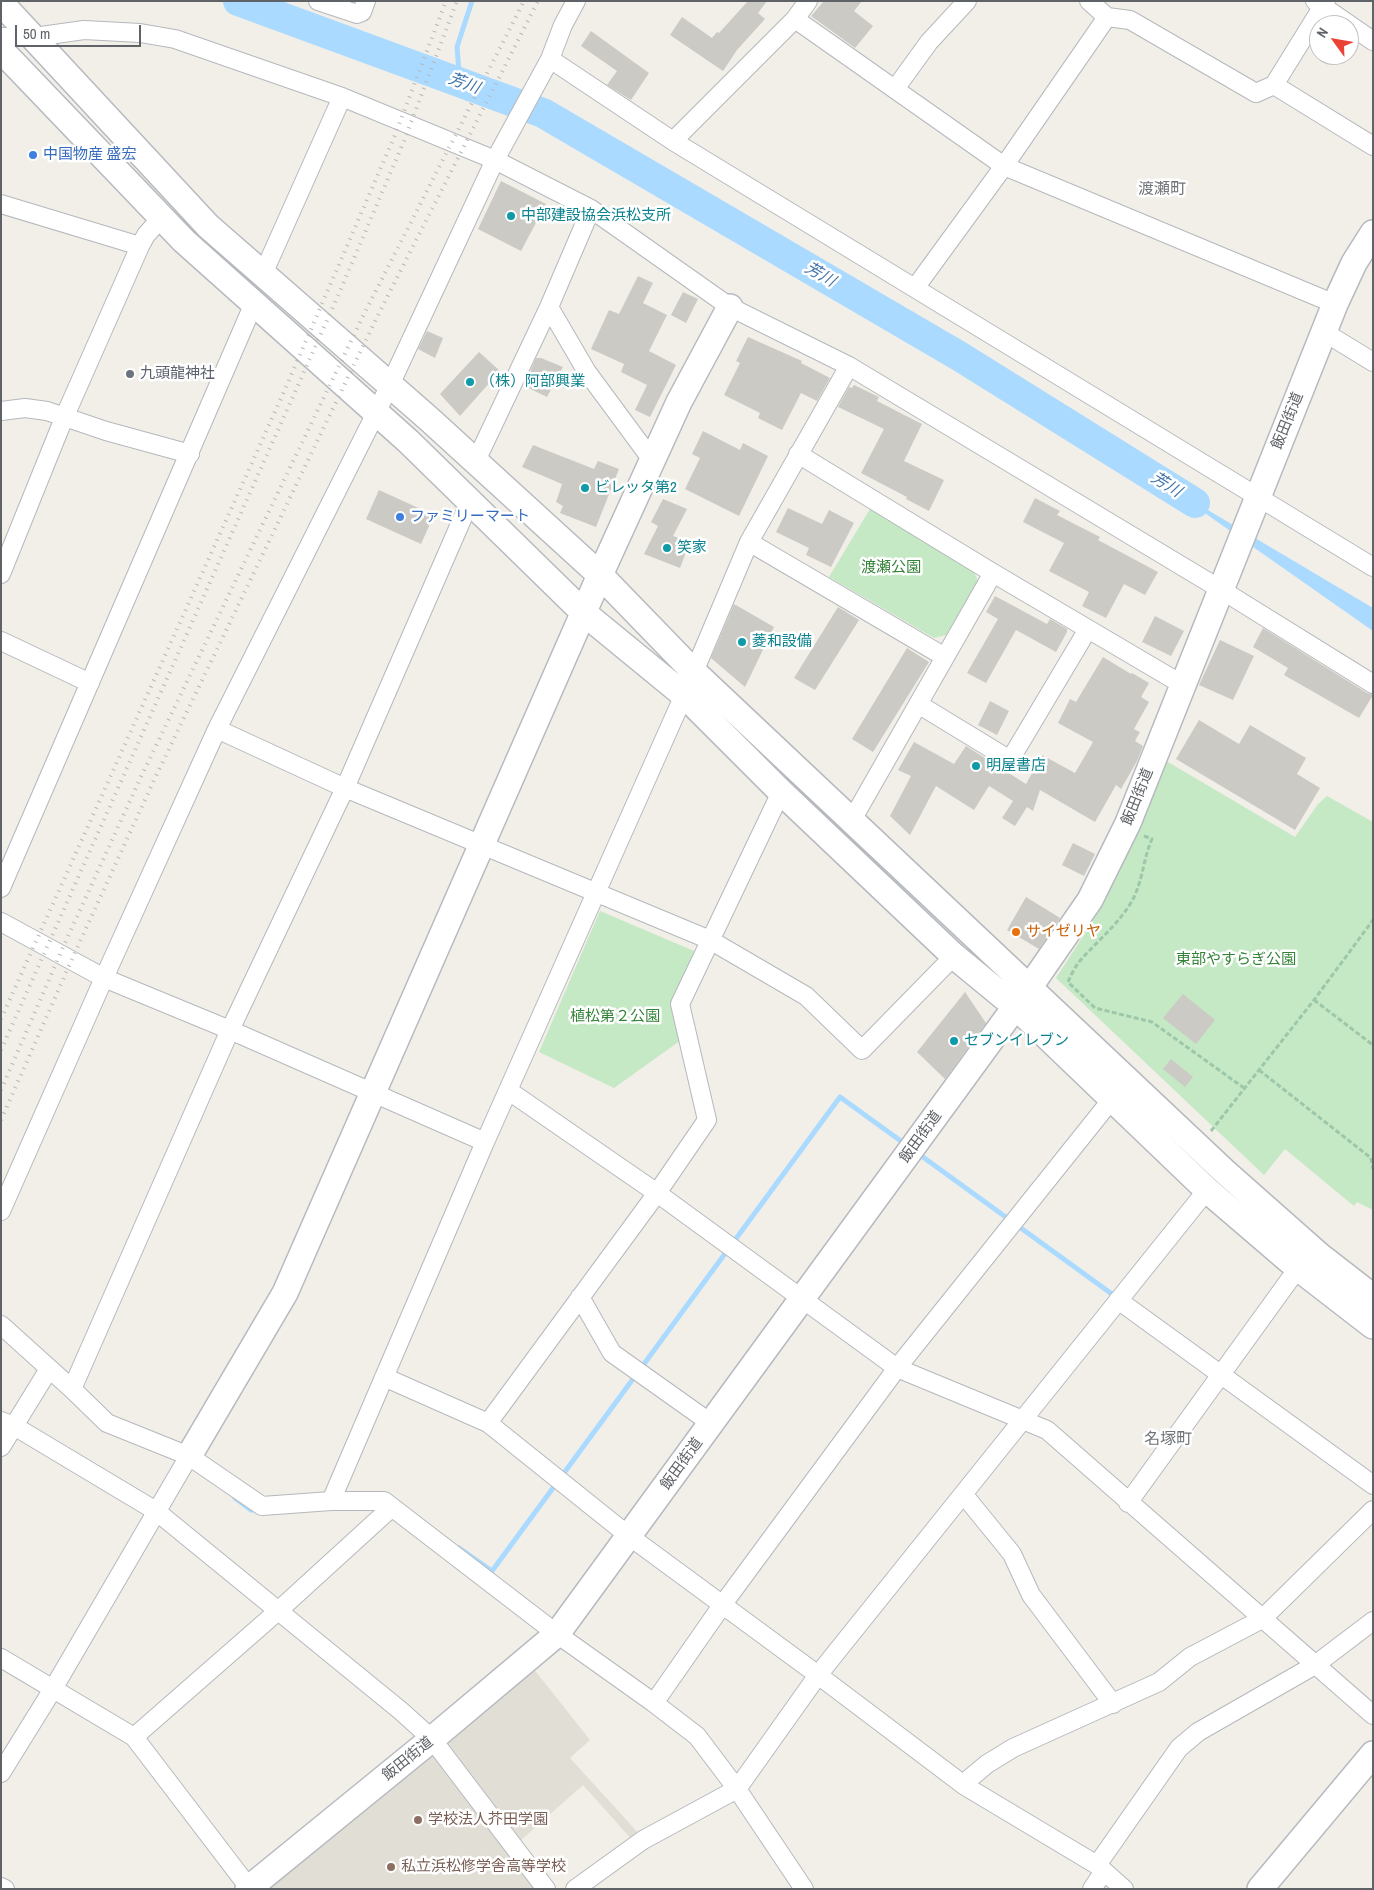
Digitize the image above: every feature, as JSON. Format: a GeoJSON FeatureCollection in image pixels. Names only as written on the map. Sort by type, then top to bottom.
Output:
{"type":"FeatureCollection","features":[{"type":"Feature","properties":{"kind":"street"},"geometry":{"type":"LineString","coordinates":[[318,1],[357,14],[362,12],[366,1]]}},
{"type":"Feature","properties":{"kind":"street"},"geometry":{"type":"LineString","coordinates":[[1,1211],[217,729],[390,385],[495,160],[548,62],[563,25],[576,1]]}},
{"type":"Feature","properties":{"kind":"street"},"geometry":{"type":"LineString","coordinates":[[673,141],[795,19],[808,1]]}},
{"type":"Feature","properties":{"kind":"street"},"geometry":{"type":"LineString","coordinates":[[895,89],[929,42],[967,1]]}},
{"type":"Feature","properties":{"kind":"street"},"geometry":{"type":"LineString","coordinates":[[1089,1],[1108,17],[1130,20],[1256,93],[1274,85],[1321,3],[1373,41]]}},
{"type":"Feature","properties":{"kind":"street"},"geometry":{"type":"LineString","coordinates":[[1,3],[208,226],[390,385],[600,574],[694,672],[852,820],[1022,997],[1112,1099],[1207,1190],[1298,1268],[1373,1326]]}},
{"type":"Feature","properties":{"kind":"street"},"geometry":{"type":"LineString","coordinates":[[915,288],[1004,166],[1108,17]]}},
{"type":"Feature","properties":{"kind":"street"},"geometry":{"type":"LineString","coordinates":[[795,19],[1004,166],[1335,304]]}},
{"type":"Feature","properties":{"kind":"street"},"geometry":{"type":"LineString","coordinates":[[1,38],[30,33],[84,30],[140,33],[175,39],[195,44],[342,97],[495,160],[591,209],[730,307],[849,366],[1220,589],[1373,684]]}},
{"type":"Feature","properties":{"kind":"street"},"geometry":{"type":"LineString","coordinates":[[1,50],[184,240],[408,441],[584,614],[684,694],[782,792],[954,956],[1022,997],[1198,1147],[1319,1255],[1373,1297]]}},
{"type":"Feature","properties":{"kind":"street"},"geometry":{"type":"LineString","coordinates":[[548,62],[673,141],[1373,568]]}},
{"type":"Feature","properties":{"kind":"street"},"geometry":{"type":"LineString","coordinates":[[1274,85],[1373,146]]}},
{"type":"Feature","properties":{"kind":"street"},"geometry":{"type":"LineString","coordinates":[[263,274],[342,97]]}},
{"type":"Feature","properties":{"kind":"street"},"geometry":{"type":"LineString","coordinates":[[1,204],[140,246]]}},
{"type":"Feature","properties":{"kind":"street"},"geometry":{"type":"LineString","coordinates":[[476,462],[591,209]]}},
{"type":"Feature","properties":{"kind":"street"},"geometry":{"type":"LineString","coordinates":[[1,574],[64,418],[140,246],[146,235],[162,217]]}},
{"type":"Feature","properties":{"kind":"street","name":"飯田街道"},"geometry":{"type":"LineString","coordinates":[[249,1888],[557,1634],[712,1424],[1022,997],[1090,900],[1126,828],[1335,304],[1354,263],[1373,233]]}},
{"type":"Feature","properties":{"kind":"street"},"geometry":{"type":"LineString","coordinates":[[1,888],[254,303]]}},
{"type":"Feature","properties":{"kind":"street"},"geometry":{"type":"LineString","coordinates":[[548,306],[587,372],[652,460]]}},
{"type":"Feature","properties":{"kind":"street"},"geometry":{"type":"LineString","coordinates":[[1,1773],[53,1689],[285,1293],[600,574],[679,402],[730,307]]}},
{"type":"Feature","properties":{"kind":"street"},"geometry":{"type":"LineString","coordinates":[[1324,332],[1373,362]]}},
{"type":"Feature","properties":{"kind":"street"},"geometry":{"type":"LineString","coordinates":[[694,672],[749,542],[849,366]]}},
{"type":"Feature","properties":{"kind":"street"},"geometry":{"type":"LineString","coordinates":[[1,411],[32,408],[47,411],[106,431],[190,454]]}},
{"type":"Feature","properties":{"kind":"street"},"geometry":{"type":"LineString","coordinates":[[798,454],[993,573],[1183,685]]}},
{"type":"Feature","properties":{"kind":"street"},"geometry":{"type":"LineString","coordinates":[[72,1389],[230,1030],[345,788],[470,501]]}},
{"type":"Feature","properties":{"kind":"street"},"geometry":{"type":"LineString","coordinates":[[749,542],[945,657]]}},
{"type":"Feature","properties":{"kind":"street"},"geometry":{"type":"LineString","coordinates":[[852,820],[993,573]]}},
{"type":"Feature","properties":{"kind":"street"},"geometry":{"type":"LineString","coordinates":[[918,704],[1010,760],[1088,629]]}},
{"type":"Feature","properties":{"kind":"street"},"geometry":{"type":"LineString","coordinates":[[1,641],[90,683]]}},
{"type":"Feature","properties":{"kind":"street"},"geometry":{"type":"LineString","coordinates":[[331,1500],[484,1142],[509,1091],[684,694]]}},
{"type":"Feature","properties":{"kind":"street"},"geometry":{"type":"LineString","coordinates":[[217,729],[345,788],[710,940],[806,996],[862,1050],[954,956]]}},
{"type":"Feature","properties":{"kind":"street"},"geometry":{"type":"LineString","coordinates":[[488,1423],[657,1193],[707,1120],[680,1004],[782,792]]}},
{"type":"Feature","properties":{"kind":"street"},"geometry":{"type":"LineString","coordinates":[[1,922],[104,978],[230,1030],[484,1142]]}},
{"type":"Feature","properties":{"kind":"street"},"geometry":{"type":"LineString","coordinates":[[509,1091],[657,1193],[897,1368],[1047,1430],[1128,1503],[1373,1715]]}},
{"type":"Feature","properties":{"kind":"street"},"geometry":{"type":"LineString","coordinates":[[654,1703],[723,1604],[897,1368],[1112,1099]]}},
{"type":"Feature","properties":{"kind":"street"},"geometry":{"type":"LineString","coordinates":[[575,1889],[643,1840],[737,1789],[818,1674],[1024,1421],[1207,1190]]}},
{"type":"Feature","properties":{"kind":"street"},"geometry":{"type":"LineString","coordinates":[[1128,1503],[1298,1268]]}},
{"type":"Feature","properties":{"kind":"street"},"geometry":{"type":"LineString","coordinates":[[580,1298],[612,1353],[712,1424]]}},
{"type":"Feature","properties":{"kind":"street"},"geometry":{"type":"LineString","coordinates":[[1118,1300],[1373,1485]]}},
{"type":"Feature","properties":{"kind":"street"},"geometry":{"type":"LineString","coordinates":[[1,1325],[107,1423],[188,1456],[262,1506],[331,1500],[384,1501],[557,1634],[697,1736],[737,1789],[804,1889]]}},
{"type":"Feature","properties":{"kind":"street"},"geometry":{"type":"LineString","coordinates":[[1,1448],[7,1424],[49,1369]]}},
{"type":"Feature","properties":{"kind":"street"},"geometry":{"type":"LineString","coordinates":[[384,1378],[488,1423],[629,1536],[818,1674],[965,1786],[1100,1868],[1124,1889]]}},
{"type":"Feature","properties":{"kind":"street"},"geometry":{"type":"LineString","coordinates":[[7,1424],[156,1511],[401,1711],[432,1739],[546,1889]]}},
{"type":"Feature","properties":{"kind":"street"},"geometry":{"type":"LineString","coordinates":[[964,1495],[1012,1554],[1030,1595],[1112,1704]]}},
{"type":"Feature","properties":{"kind":"street"},"geometry":{"type":"LineString","coordinates":[[134,1737],[278,1611],[392,1507]]}},
{"type":"Feature","properties":{"kind":"street"},"geometry":{"type":"LineString","coordinates":[[965,1786],[969,1779],[987,1764],[1013,1748],[1159,1682],[1190,1657],[1262,1619],[1373,1510]]}},
{"type":"Feature","properties":{"kind":"street"},"geometry":{"type":"LineString","coordinates":[[1092,1889],[1100,1868],[1179,1748],[1198,1732],[1315,1665],[1373,1621]]}},
{"type":"Feature","properties":{"kind":"street"},"geometry":{"type":"LineString","coordinates":[[1,1658],[134,1737],[249,1888]]}},
{"type":"Feature","properties":{"kind":"street"},"geometry":{"type":"LineString","coordinates":[[1260,1889],[1373,1754]]}},
{"type":"Feature","properties":{"kind":"street"},"geometry":{"type":"LineString","coordinates":[[1,1887],[5,1889]]}},
{"type":"Feature","properties":{"kind":"path"},"geometry":{"type":"LineString","coordinates":[[1126,828],[1152,839],[1147,850],[1139,883],[1132,900],[1123,914],[1109,932],[1078,963],[1068,982],[1095,1008],[1152,1022],[1244,1088]]}},
{"type":"Feature","properties":{"kind":"path"},"geometry":{"type":"LineString","coordinates":[[1198,1147],[1314,1000],[1373,920]]}},
{"type":"Feature","properties":{"kind":"path"},"geometry":{"type":"LineString","coordinates":[[1314,1000],[1373,1045]]}},
{"type":"Feature","properties":{"kind":"path"},"geometry":{"type":"LineString","coordinates":[[1259,1070],[1371,1158],[1373,1169]]}},
{"type":"Feature","properties":{"kind":"shaded area","name":"学校法人芥田学園"},"geometry":{"type":"Polygon","coordinates":[[[533,1668],[590,1740],[570,1758],[641,1836],[634,1842],[583,1785],[520,1841],[444,1741],[533,1668]]]}},
{"type":"Feature","properties":{"kind":"shaded area","name":"学校法人芥田学園"},"geometry":{"type":"Polygon","coordinates":[[[433,1752],[538,1889],[266,1889],[433,1752]]]}},
{"type":"Feature","properties":{"kind":"green space","name":"渡瀬公園"},"geometry":{"type":"Polygon","coordinates":[[[870,509],[974,572],[978,581],[946,635],[934,638],[829,577],[870,509]]]}},
{"type":"Feature","properties":{"kind":"green space","name":"東部やすらぎ公園"},"geometry":{"type":"Polygon","coordinates":[[[1163,759],[1295,837],[1318,804],[1327,796],[1373,822],[1373,1210],[1357,1202],[1354,1206],[1285,1149],[1264,1175],[1056,978],[1100,910],[1116,878],[1163,759]]]}},
{"type":"Feature","properties":{"kind":"green space","name":"植松第２公園"},"geometry":{"type":"Polygon","coordinates":[[[600,911],[694,951],[671,1005],[681,1040],[614,1088],[539,1052],[600,911]]]}},
{"type":"Feature","properties":{"kind":"water"},"geometry":{"type":"Polygon","coordinates":[[[1159,481],[1373,608],[1373,631],[1159,481]]]}},
{"type":"Feature","properties":{"kind":"building"},"geometry":{"type":"Polygon","coordinates":[[[748,1],[767,1],[758,13],[765,19],[737,50],[723,71],[670,35],[682,17],[712,38],[717,32],[719,33],[748,1]]]}},
{"type":"Feature","properties":{"kind":"building"},"geometry":{"type":"Polygon","coordinates":[[[824,1],[862,1],[854,11],[873,26],[855,48],[811,16],[824,1]]]}},
{"type":"Feature","properties":{"kind":"building"},"geometry":{"type":"Polygon","coordinates":[[[591,31],[649,73],[631,100],[607,85],[617,71],[581,46],[591,31]]]}},
{"type":"Feature","properties":{"kind":"building","name":"中部建設協会浜松支所"},"geometry":{"type":"Polygon","coordinates":[[[501,181],[546,204],[521,251],[478,229],[501,181]]]}},
{"type":"Feature","properties":{"kind":"building"},"geometry":{"type":"Polygon","coordinates":[[[638,276],[653,283],[643,303],[667,315],[649,351],[676,365],[650,417],[635,410],[647,385],[621,372],[624,364],[591,349],[609,310],[619,314],[638,276]]]}},
{"type":"Feature","properties":{"kind":"building"},"geometry":{"type":"Polygon","coordinates":[[[683,292],[698,299],[686,323],[671,315],[683,292]]]}},
{"type":"Feature","properties":{"kind":"building"},"geometry":{"type":"Polygon","coordinates":[[[427,331],[443,338],[435,358],[418,349],[427,331]]]}},
{"type":"Feature","properties":{"kind":"building"},"geometry":{"type":"Polygon","coordinates":[[[748,337],[802,361],[801,363],[830,378],[817,401],[801,393],[782,430],[758,418],[760,413],[724,395],[740,363],[736,361],[748,337]]]}},
{"type":"Feature","properties":{"kind":"building","name":"（株）阿部興業"},"geometry":{"type":"Polygon","coordinates":[[[479,352],[500,371],[460,416],[440,394],[479,352]]]}},
{"type":"Feature","properties":{"kind":"building"},"geometry":{"type":"Polygon","coordinates":[[[536,358],[541,358],[563,367],[547,397],[524,386],[536,358]]]}},
{"type":"Feature","properties":{"kind":"building"},"geometry":{"type":"Polygon","coordinates":[[[854,385],[879,397],[877,401],[922,424],[904,461],[944,480],[929,511],[861,473],[884,429],[838,407],[849,387],[852,388],[854,385]]]}},
{"type":"Feature","properties":{"kind":"building"},"geometry":{"type":"Polygon","coordinates":[[[703,431],[740,450],[743,443],[768,456],[739,516],[685,489],[700,458],[692,454],[703,431]]]}},
{"type":"Feature","properties":{"kind":"building","name":"ビレッタ第2"},"geometry":{"type":"Polygon","coordinates":[[[533,445],[594,469],[598,461],[619,469],[596,527],[560,513],[563,506],[556,502],[562,484],[522,467],[533,445]]]}},
{"type":"Feature","properties":{"kind":"building","name":"ファミリーマート"},"geometry":{"type":"Polygon","coordinates":[[[379,490],[434,515],[421,544],[366,519],[379,490]]]}},
{"type":"Feature","properties":{"kind":"building"},"geometry":{"type":"Polygon","coordinates":[[[1035,498],[1060,511],[1057,515],[1100,537],[1098,540],[1158,572],[1145,595],[1124,584],[1106,618],[1082,606],[1089,592],[1049,571],[1064,543],[1023,522],[1035,498]]]}},
{"type":"Feature","properties":{"kind":"building"},"geometry":{"type":"Polygon","coordinates":[[[663,499],[687,509],[673,536],[690,542],[680,568],[644,554],[658,526],[651,522],[663,499]]]}},
{"type":"Feature","properties":{"kind":"building"},"geometry":{"type":"Polygon","coordinates":[[[788,508],[822,524],[829,510],[854,523],[831,567],[806,555],[809,548],[776,532],[788,508]]]}},
{"type":"Feature","properties":{"kind":"building"},"geometry":{"type":"Polygon","coordinates":[[[995,596],[1047,624],[1050,619],[1067,629],[1067,632],[1056,652],[1016,630],[986,683],[967,673],[998,619],[986,612],[995,596]]]}},
{"type":"Feature","properties":{"kind":"building","name":"菱和設備"},"geometry":{"type":"Polygon","coordinates":[[[734,604],[774,627],[745,687],[711,658],[734,604]]]}},
{"type":"Feature","properties":{"kind":"building"},"geometry":{"type":"Polygon","coordinates":[[[838,607],[859,620],[815,690],[794,678],[838,607]]]}},
{"type":"Feature","properties":{"kind":"building"},"geometry":{"type":"Polygon","coordinates":[[[1155,616],[1184,631],[1171,656],[1142,642],[1155,616]]]}},
{"type":"Feature","properties":{"kind":"building"},"geometry":{"type":"Polygon","coordinates":[[[1263,628],[1373,695],[1359,718],[1284,675],[1288,668],[1253,647],[1263,628]]]}},
{"type":"Feature","properties":{"kind":"building"},"geometry":{"type":"Polygon","coordinates":[[[1220,640],[1254,656],[1233,700],[1199,685],[1220,640]]]}},
{"type":"Feature","properties":{"kind":"building"},"geometry":{"type":"Polygon","coordinates":[[[907,648],[929,662],[873,752],[852,739],[907,648]]]}},
{"type":"Feature","properties":{"kind":"building"},"geometry":{"type":"Polygon","coordinates":[[[1103,657],[1149,683],[1141,697],[1149,702],[1134,729],[1140,732],[1135,741],[1143,746],[1137,761],[1121,789],[1116,785],[1095,822],[1040,790],[1033,811],[1027,807],[1015,826],[1002,818],[1013,801],[989,786],[974,810],[936,786],[910,835],[890,816],[911,776],[898,770],[914,742],[954,764],[966,746],[1026,784],[1042,755],[1075,773],[1093,742],[1058,723],[1070,699],[1076,702],[1103,657]]]}},
{"type":"Feature","properties":{"kind":"building"},"geometry":{"type":"Polygon","coordinates":[[[990,701],[1009,711],[997,735],[978,725],[990,701]]]}},
{"type":"Feature","properties":{"kind":"building"},"geometry":{"type":"Polygon","coordinates":[[[1199,720],[1239,744],[1250,725],[1306,758],[1297,774],[1320,788],[1295,830],[1176,759],[1199,720]]]}},
{"type":"Feature","properties":{"kind":"building"},"geometry":{"type":"Polygon","coordinates":[[[1073,843],[1095,854],[1084,876],[1062,865],[1073,843]]]}},
{"type":"Feature","properties":{"kind":"building"},"geometry":{"type":"Polygon","coordinates":[[[1026,897],[1060,918],[1039,949],[1007,930],[1026,897]]]}},
{"type":"Feature","properties":{"kind":"building","name":"セブンイレブン"},"geometry":{"type":"Polygon","coordinates":[[[965,992],[986,1023],[945,1079],[917,1052],[965,992]]]}},
{"type":"Feature","properties":{"kind":"building"},"geometry":{"type":"Polygon","coordinates":[[[1183,994],[1215,1020],[1196,1044],[1163,1018],[1183,994]]]}},
{"type":"Feature","properties":{"kind":"building"},"geometry":{"type":"Polygon","coordinates":[[[1171,1059],[1193,1077],[1185,1087],[1163,1069],[1171,1059]]]}},
{"type":"Feature","properties":{"kind":"waterway","name":"芳川"},"geometry":{"type":"LineString","coordinates":[[238,1],[543,113],[959,356],[1195,503]]}},
{"type":"Feature","properties":{"kind":"waterway"},"geometry":{"type":"LineString","coordinates":[[460,84],[457,47],[472,1]]}},
{"type":"Feature","properties":{"kind":"waterway"},"geometry":{"type":"LineString","coordinates":[[459,1548],[492,1571],[840,1097],[905,1144]]}},
{"type":"Feature","properties":{"kind":"waterway"},"geometry":{"type":"LineString","coordinates":[[916,1152],[1116,1297]]}},
{"type":"Feature","properties":{"kind":"waterway"},"geometry":{"type":"LineString","coordinates":[[235,1498],[251,1510],[257,1510]]}},
{"type":"Feature","properties":{"kind":"railway"},"geometry":{"type":"LineString","coordinates":[[1,1019],[283,394],[395,135],[446,1]]}},
{"type":"Feature","properties":{"kind":"railway"},"geometry":{"type":"LineString","coordinates":[[1,1050],[337,298],[404,141],[457,1]]}},
{"type":"Feature","properties":{"kind":"railway"},"geometry":{"type":"LineString","coordinates":[[1,1090],[65,943],[139,781],[365,312],[524,1]]}},
{"type":"Feature","properties":{"kind":"railway"},"geometry":{"type":"LineString","coordinates":[[1,1120],[155,778],[377,317],[538,1]]}},
{"type":"Feature","properties":{"kind":"place","name":"中国物産 盛宏"},"geometry":{"type":"Point","coordinates":[33,155]}},
{"type":"Feature","properties":{"kind":"place","name":"中部建設協会浜松支所"},"geometry":{"type":"Point","coordinates":[511,216]}},
{"type":"Feature","properties":{"kind":"place","name":"九頭龍神社"},"geometry":{"type":"Point","coordinates":[130,374]}},
{"type":"Feature","properties":{"kind":"place","name":"（株）阿部興業"},"geometry":{"type":"Point","coordinates":[470,382]}},
{"type":"Feature","properties":{"kind":"place","name":"ビレッタ第2"},"geometry":{"type":"Point","coordinates":[585,488]}},
{"type":"Feature","properties":{"kind":"place","name":"ファミリーマート"},"geometry":{"type":"Point","coordinates":[400,517]}},
{"type":"Feature","properties":{"kind":"place","name":"笑家"},"geometry":{"type":"Point","coordinates":[667,548]}},
{"type":"Feature","properties":{"kind":"place","name":"菱和設備"},"geometry":{"type":"Point","coordinates":[742,642]}},
{"type":"Feature","properties":{"kind":"place","name":"明屋書店"},"geometry":{"type":"Point","coordinates":[976,766]}},
{"type":"Feature","properties":{"kind":"place","name":"サイゼリヤ"},"geometry":{"type":"Point","coordinates":[1016,932]}},
{"type":"Feature","properties":{"kind":"place","name":"セブンイレブン"},"geometry":{"type":"Point","coordinates":[954,1041]}},
{"type":"Feature","properties":{"kind":"place","name":"学校法人芥田学園"},"geometry":{"type":"Point","coordinates":[418,1820]}},
{"type":"Feature","properties":{"kind":"place","name":"私立浜松修学舎高等学校"},"geometry":{"type":"Point","coordinates":[391,1867]}},
{"type":"Feature","properties":{"kind":"district","name":"渡瀬町"},"geometry":{"type":"Point","coordinates":[1162,190]}},
{"type":"Feature","properties":{"kind":"district","name":"名塚町"},"geometry":{"type":"Point","coordinates":[1168,1440]}}]}
